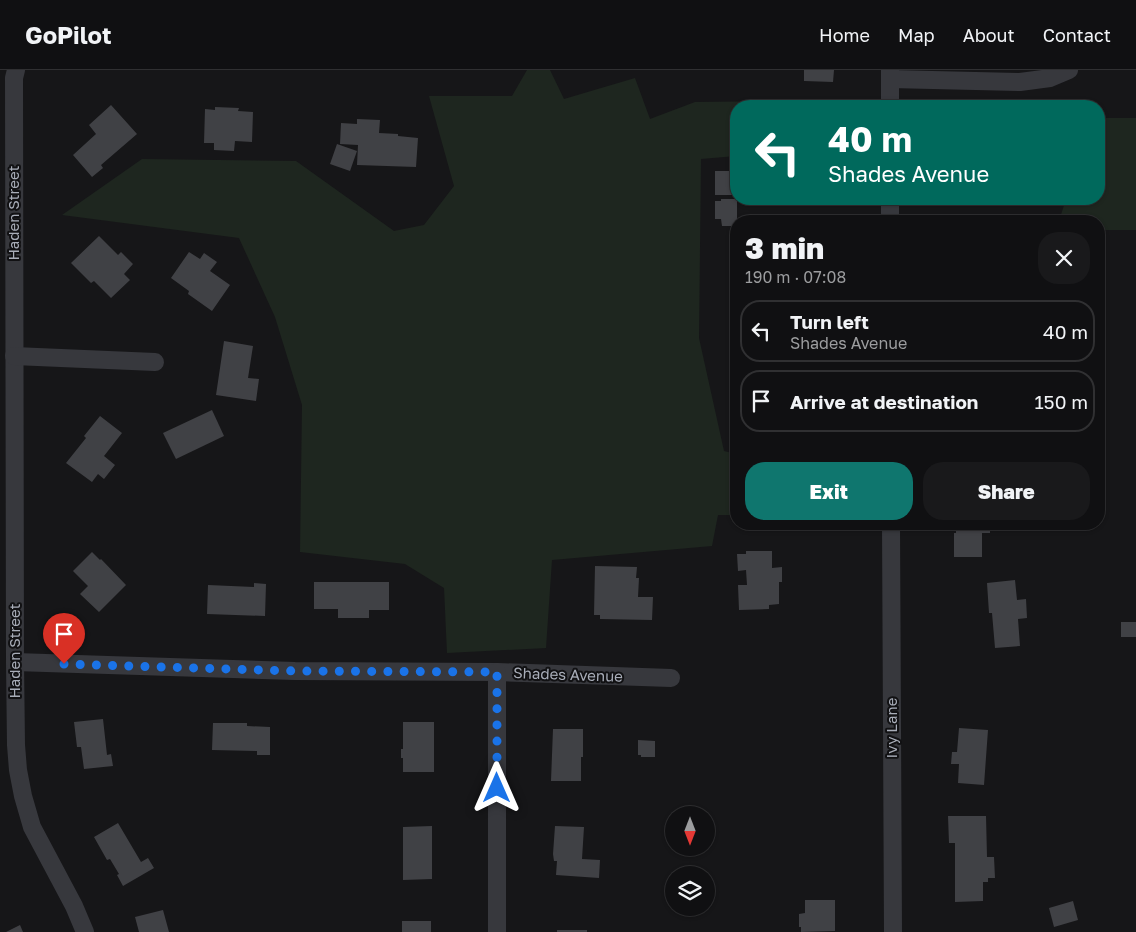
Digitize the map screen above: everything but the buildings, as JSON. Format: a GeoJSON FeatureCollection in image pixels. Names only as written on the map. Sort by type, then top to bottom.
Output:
{"type":"FeatureCollection","features":[{"type":"Feature","properties":{"kind":"street","name":"Haden Street"},"geometry":{"type":"LineString","coordinates":[[16,70],[14,78],[14,356],[15,662],[18,770],[32,827],[74,906],[85,932]]}},
{"type":"Feature","properties":{"kind":"street"},"geometry":{"type":"LineString","coordinates":[[890,100],[890,74],[1020,82],[1050,78],[1069,70]]}},
{"type":"Feature","properties":{"kind":"street"},"geometry":{"type":"LineString","coordinates":[[14,356],[155,362]]}},
{"type":"Feature","properties":{"kind":"street","name":"Ivy Lane"},"geometry":{"type":"LineString","coordinates":[[891,530],[893,932]]}},
{"type":"Feature","properties":{"kind":"street","name":"Shades Avenue"},"geometry":{"type":"LineString","coordinates":[[15,662],[295,671],[497,672],[671,678]]}},
{"type":"Feature","properties":{"kind":"street"},"geometry":{"type":"LineString","coordinates":[[497,672],[497,932]]}},
{"type":"Feature","properties":{"kind":"shaded area"},"geometry":{"type":"Polygon","coordinates":[[[527,70],[550,70],[564,99],[635,78],[650,119],[695,102],[730,102],[730,157],[701,159],[699,338],[724,451],[730,452],[730,515],[718,515],[712,546],[552,560],[546,648],[447,653],[444,588],[405,564],[300,552],[302,405],[275,317],[239,238],[62,215],[142,159],[296,161],[394,231],[424,225],[454,186],[429,96],[512,96],[527,70]]]}},
{"type":"Feature","properties":{"kind":"shaded area"},"geometry":{"type":"Polygon","coordinates":[[[1105,118],[1136,118],[1136,230],[1105,230],[1105,215],[1061,215],[1064,205],[1105,205],[1105,118]]]}},
{"type":"Feature","properties":{"kind":"route"},"geometry":{"type":"LineString","coordinates":[[64,664],[295,671],[497,672],[497,788]]}}]}
